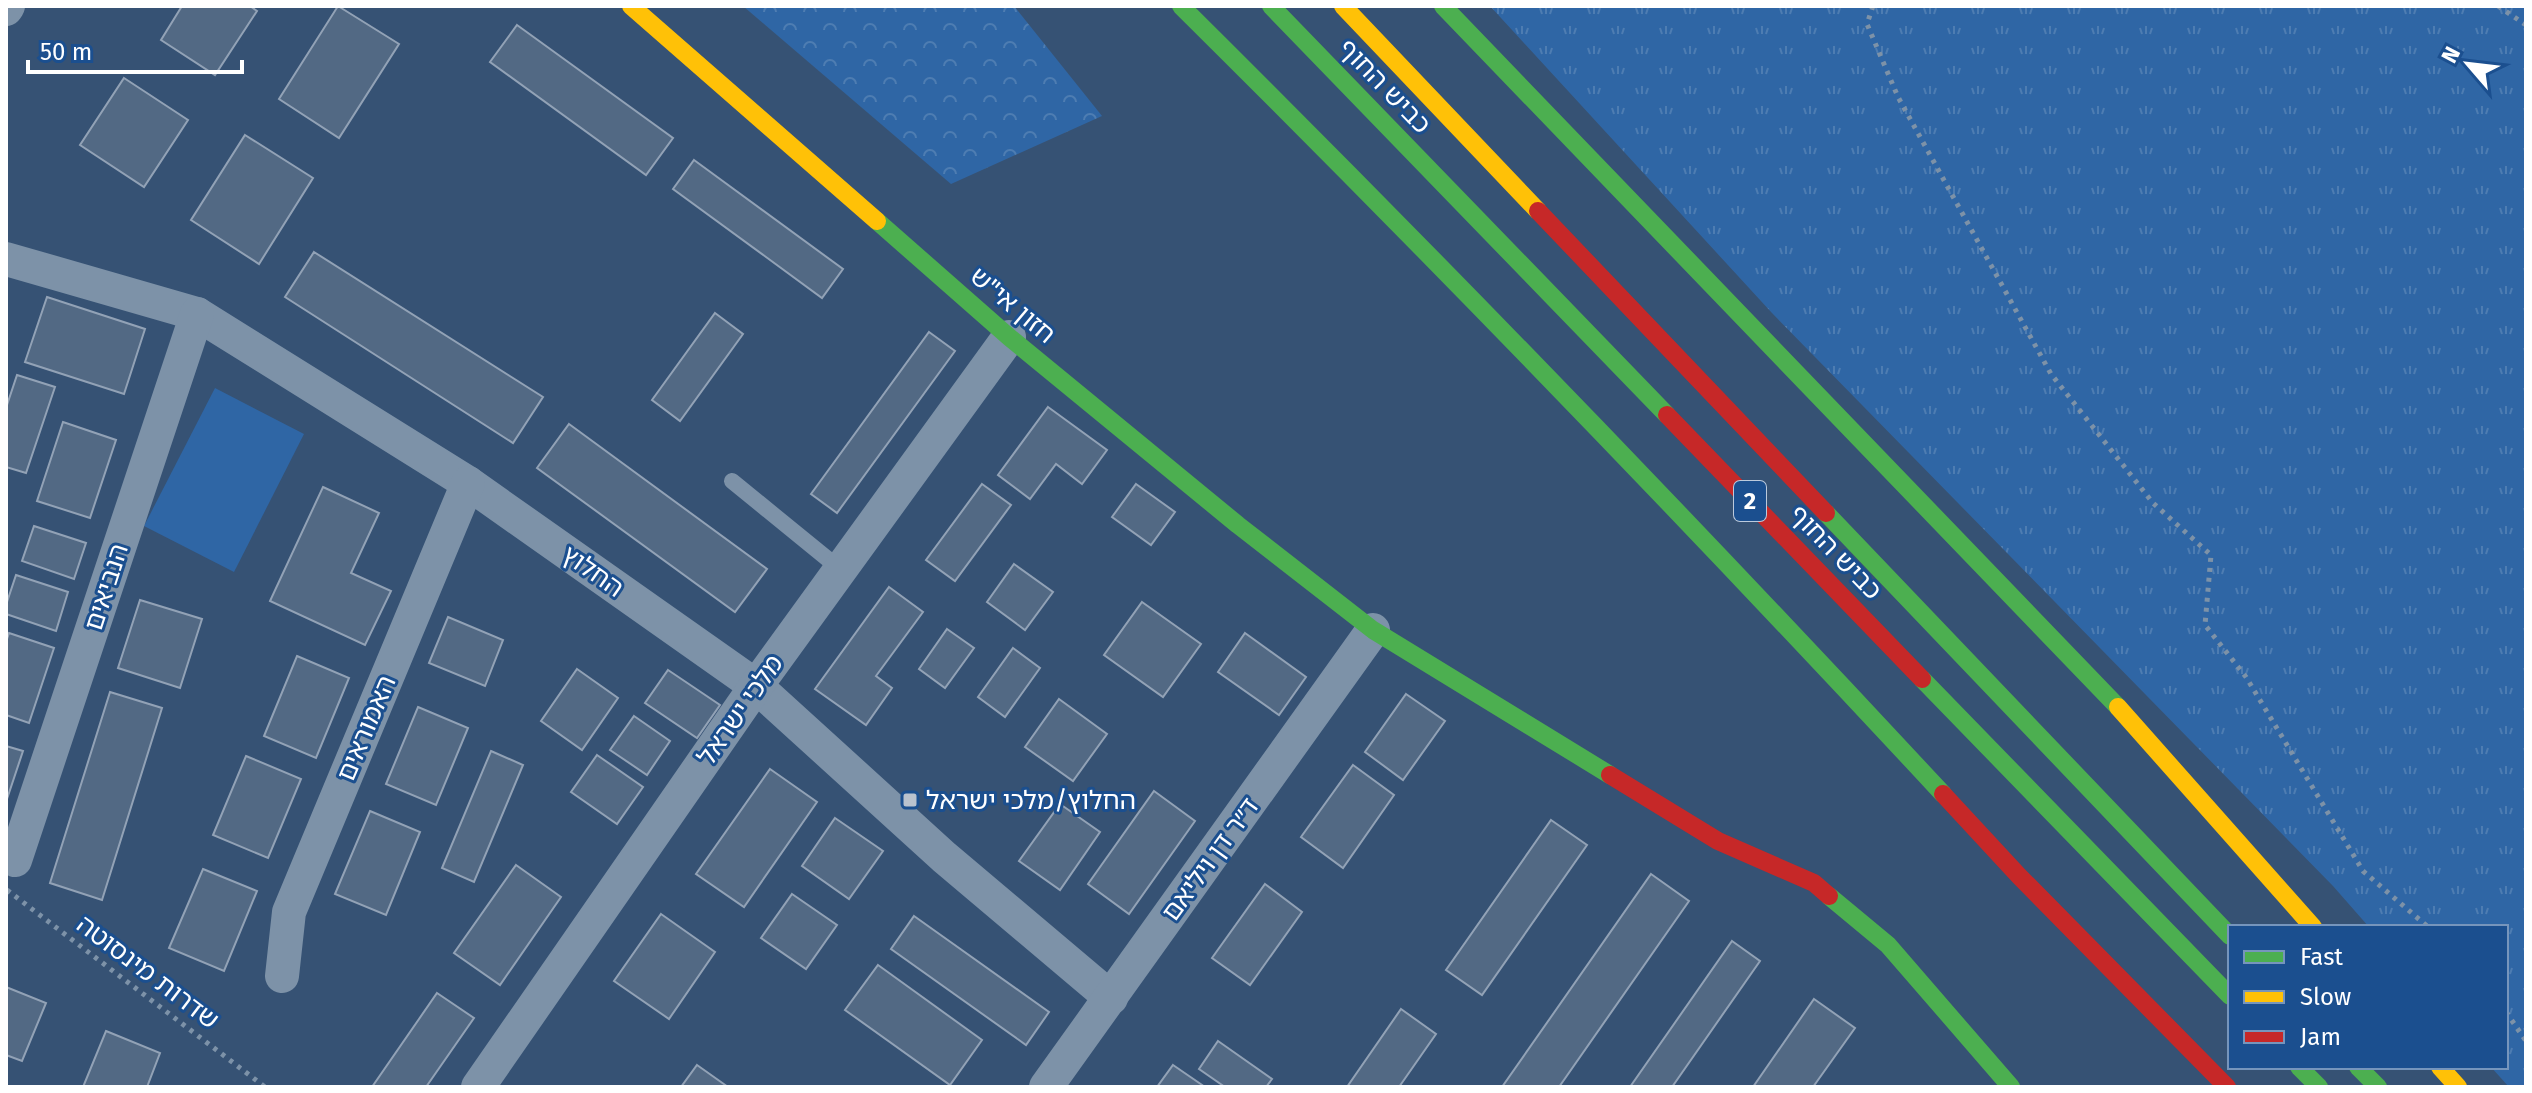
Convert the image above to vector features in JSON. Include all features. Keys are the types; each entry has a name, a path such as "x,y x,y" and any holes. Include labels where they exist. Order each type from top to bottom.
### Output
{"main road":[{"name":"חזון אי\"ש","path":"631,6 1009,337 1238,525 1373,630 1718,841 1814,883 1888,945 2011,1087"},
{"path":"1181,6 1333,157 1798,638 2019,876 2227,1087"},
{"name":"כביש החוף","path":"1271,6 2228,994"},
{"name":"כביש החוף","path":"1343,6 2228,934"},
{"path":"1443,6 2087,672 2311,925"},
{"path":"2301,1069 2319,1087"},
{"path":"2360,1069 2378,1087"},
{"path":"2442,1069 2458,1087"}],"street":[{"name":"החלוץ","path":"6,259 197,314 468,483 756,686 944,857 1111,998"},
{"name":"הנביאים","path":"11,875 197,314"},
{"name":"מלכי ישראל","path":"478,1087 756,686 1009,337"},
{"name":"האמוראים","path":"282,976 289,912 468,483"},
{"name":"ד״ר דן ויליאם","path":"1046,1087 1373,630"}],"lane":[{"path":"1194,6 1333,157"},
{"path":"732,481 840,569"}],"path":[{"path":"1873,6 1867,24 1898,97 2051,374 2153,503 2211,555 2205,625 2246,677 2363,871 2426,925"},
{"path":"2498,6 2526,25"},
{"name":"שדרות מינסוטה","path":"11,875 265,1087"},
{"path":"2508,1015 2526,1041"}],"green space":[{"path":"743,6 1014,6 1102,116 951,184"},
{"path":"1490,6 2526,6 2526,1087 2509,1087 2493,1069 2508,1069 2508,925 2367,925 2333,886 1772,313"},
{"path":"215,388 304,434 234,572 144,526"}],"building":[{"path":"182,6 250,6 257,11 215,75 161,40"},
{"path":"338,6 399,44 339,138 279,99"},
{"path":"517,25 673,138 646,175 490,62"},
{"path":"124,78 188,120 144,187 80,145"},
{"path":"245,135 313,178 259,264 191,220"},
{"path":"694,160 843,269 822,298 673,189"},
{"path":"314,252 543,397 513,443 285,297"},
{"path":"47,297 145,329 124,394 25,362"},
{"path":"715,313 743,334 680,421 652,400"},
{"path":"929,332 955,351 837,513 811,494"},
{"path":"17,375 55,387 26,473 6,467 6,408"},
{"path":"1048,407 1107,450 1082,484 1056,464 1030,499 998,475"},
{"path":"63,422 116,440 90,518 37,501"},
{"path":"569,424 767,569 735,612 537,468"},
{"path":"982,484 1011,505 955,581 926,560"},
{"path":"1136,484 1175,512 1151,545 1112,517"},
{"path":"323,487 379,513 351,573 391,591 365,645 270,601"},
{"path":"34,526 86,543 74,579 22,561"},
{"path":"1014,564 1053,592 1025,630 987,602"},
{"path":"16,575 68,592 56,631 6,614"},
{"path":"889,587 923,612 876,676 892,688 866,725 815,689"},
{"path":"140,600 202,619 180,688 118,668"},
{"path":"1142,602 1201,644 1163,697 1104,655"},
{"path":"448,617 503,640 485,686 429,663"},
{"path":"947,629 974,648 945,688 919,669"},
{"path":"9,633 54,648 29,723 6,715 6,642"},
{"path":"1245,633 1306,677 1279,715 1218,672"},
{"path":"1013,648 1040,668 1005,717 978,697"},
{"path":"297,656 349,678 316,758 264,736"},
{"path":"577,669 618,698 582,750 541,721"},
{"path":"668,670 720,705 697,738 645,703"},
{"path":"110,692 162,708 102,900 50,883"},
{"path":"1406,694 1445,721 1403,780 1365,752"},
{"path":"1059,699 1107,734 1073,781 1025,747"},
{"path":"418,707 468,728 436,805 386,784"},
{"path":"634,716 670,741 647,775 610,750"},
{"path":"6,746 23,751 6,802"},
{"path":"491,751 523,765 474,882 442,868"},
{"path":"597,755 643,787 617,824 571,792"},
{"path":"246,756 301,779 268,858 213,835"},
{"path":"1353,765 1394,795 1343,868 1301,837"},
{"path":"770,769 817,802 744,907 696,874"},
{"path":"1154,791 1195,821 1129,914 1088,884"},
{"path":"1060,804 1100,832 1060,890 1019,861"},
{"path":"370,811 420,832 386,915 335,894"},
{"path":"835,818 883,851 849,899 802,866"},
{"path":"1551,820 1587,845 1482,995 1446,970"},
{"path":"516,865 561,897 500,985 454,953"},
{"path":"203,869 257,891 224,971 169,948"},
{"path":"1651,874 1689,901 1559,1087 1502,1087"},
{"path":"1265,884 1302,912 1250,985 1212,958"},
{"path":"792,894 837,925 806,969 761,938"},
{"path":"661,914 715,952 669,1019 614,981"},
{"path":"914,916 1049,1012 1026,1045 891,949"},
{"path":"1732,941 1760,961 1672,1087 1630,1087"},
{"path":"878,965 982,1040 950,1085 845,1010"},
{"path":"6,987 46,1003 22,1061 6,1055"},
{"path":"437,993 474,1018 426,1087 372,1087"},
{"path":"1814,999 1855,1028 1813,1087 1753,1087"},
{"path":"1401,1009 1436,1034 1399,1087 1347,1087"},
{"path":"106,1031 160,1053 147,1087 83,1087"},
{"path":"1218,1041 1272,1079 1266,1087 1225,1087 1199,1069"},
{"path":"697,1065 728,1087 681,1087"},
{"path":"1173,1065 1205,1087 1157,1087"}],"traffic: fast":[{"path":"1181,6 1566,396 1943,794"},
{"path":"1271,6 1667,415"},
{"path":"1443,6 2118,707"},
{"path":"877,221 1009,337 1238,525 1373,630 1610,775"},
{"path":"1826,513 2228,934"},
{"path":"1922,679 2228,994"},
{"path":"1829,896 1888,945 2011,1087"},
{"path":"2301,1069 2319,1087"},
{"path":"2360,1069 2378,1087"}],"traffic: slow":[{"path":"631,6 877,221"},
{"path":"1343,6 1538,211"},
{"path":"2118,707 2311,925"},
{"path":"2442,1069 2458,1087"}],"traffic: jam":[{"path":"1538,211 1826,513"},
{"path":"1667,415 1922,679"},
{"path":"1610,775 1718,841 1814,883 1829,896"},
{"path":"1943,794 2019,876 2227,1087"}],"place":[{"name":"החלוץ/מלכי ישראל","path":"910,800"}]}
